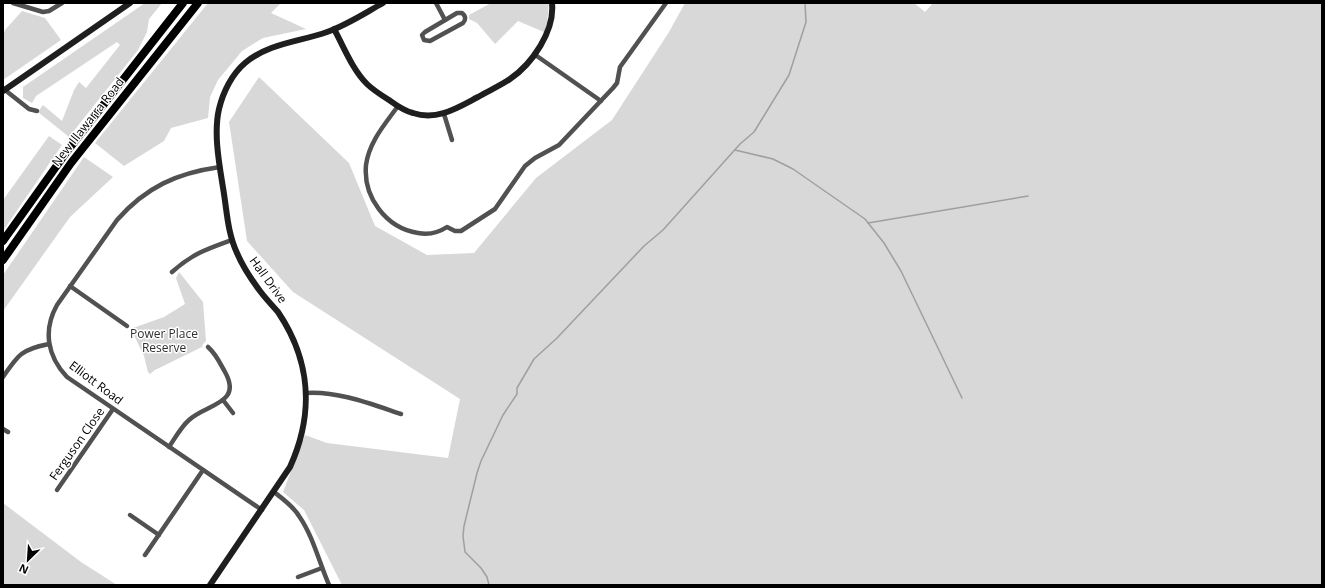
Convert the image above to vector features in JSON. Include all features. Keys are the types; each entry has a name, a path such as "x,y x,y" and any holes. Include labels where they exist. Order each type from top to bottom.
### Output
{"highway":[{"name":"New Illawarra Road","path":"3,241 68,150 183,3"},
{"name":"New Illawarra Road","path":"3,260 71,163 198,3"}],"street":[{"path":"13,3 43,12 49,11 62,3"},
{"path":"37,111 29,109 4,90 130,3"},
{"name":"Hall Drive","path":"210,585 290,467 301,440 306,411 304,374 300,356 293,337 276,310 251,279 242,265 232,240 220,167 216,128 219,109 225,90 234,74 258,53 273,47 334,30 383,3"},
{"path":"436,3 445,20"},
{"path":"334,30 356,69 368,86 405,111 420,115 444,114 510,79 522,68 543,42 549,29 552,14 552,3"},
{"path":"398,106 376,139 369,153 366,171 370,195 376,206 386,218 405,230 428,234 441,231 447,227 455,231 461,231 495,209 525,166 535,158 559,145 601,101 615,85 620,67 666,3"},
{"path":"459,13 463,14 465,18 462,24 431,41 427,42 424,40 422,35 425,32 445,20 459,13"},
{"path":"534,54 601,101"},
{"path":"444,114 452,140"},
{"name":"Elliott Road","path":"220,167 199,170 169,180 137,200 117,220 57,305 51,319 48,334 49,344 56,364 67,377 262,510"},
{"path":"172,272 192,256 207,248 232,240"},
{"path":"70,286 127,326"},
{"path":"3,377 13,363 22,354 32,348 49,344"},
{"path":"169,447 189,420 195,415 223,400 229,393 230,381 214,353 208,347"},
{"path":"306,393 317,393 354,399 401,414"},
{"path":"223,400 233,413"},
{"name":"Ferguson Close","path":"58,490 114,409"},
{"path":"3,428 8,432"},
{"path":"145,555 203,470"},
{"path":"274,492 288,503 298,514 306,527 330,585"},
{"path":"130,515 159,535"},
{"path":"298,578 322,568"}],"green space":[{"path":"145,3 162,3 149,19 147,32 138,50 69,137 38,112 43,105 62,121 74,90 79,82 86,88 120,45 117,42 36,96 32,103 23,98 23,87"},
{"path":"208,3 281,3 271,13 306,29 263,38 242,51 218,80 210,97 208,118 171,128 164,141 124,166 95,143"},
{"path":"491,3 549,3 547,23 544,32 518,21 495,44 477,23 469,19 469,15"},
{"path":"685,3 914,3 925,12 933,3 1322,3 1322,585 342,585 304,510 283,492 305,435 327,443 448,458 460,399 293,292 247,241 229,122 259,77 349,163 375,226 427,255 474,253 536,178 612,120 669,32"},
{"path":"22,11 45,18 61,40 3,80 3,37 5,30"},
{"path":"49,136 62,145 3,231 3,200"},
{"path":"84,157 113,177 70,217 3,311 3,275"},
{"name":"Power Place Reserve","path":"179,272 203,302 206,341 202,347 155,370 150,374 148,372 144,356 132,331 133,328 164,317 185,304 176,278"},
{"path":"3,503 81,562 117,585 3,585"}],"waterway":[{"path":"489,585 487,577 481,568 465,552 463,536 464,526 481,461 503,415 517,394 517,388 534,359 557,338 644,246 663,230 740,144 754,132 789,75 806,22 805,3"},
{"path":"735,150 773,159 793,169 865,219 884,243 901,271 962,398"},
{"path":"868,223 1028,196"}]}
